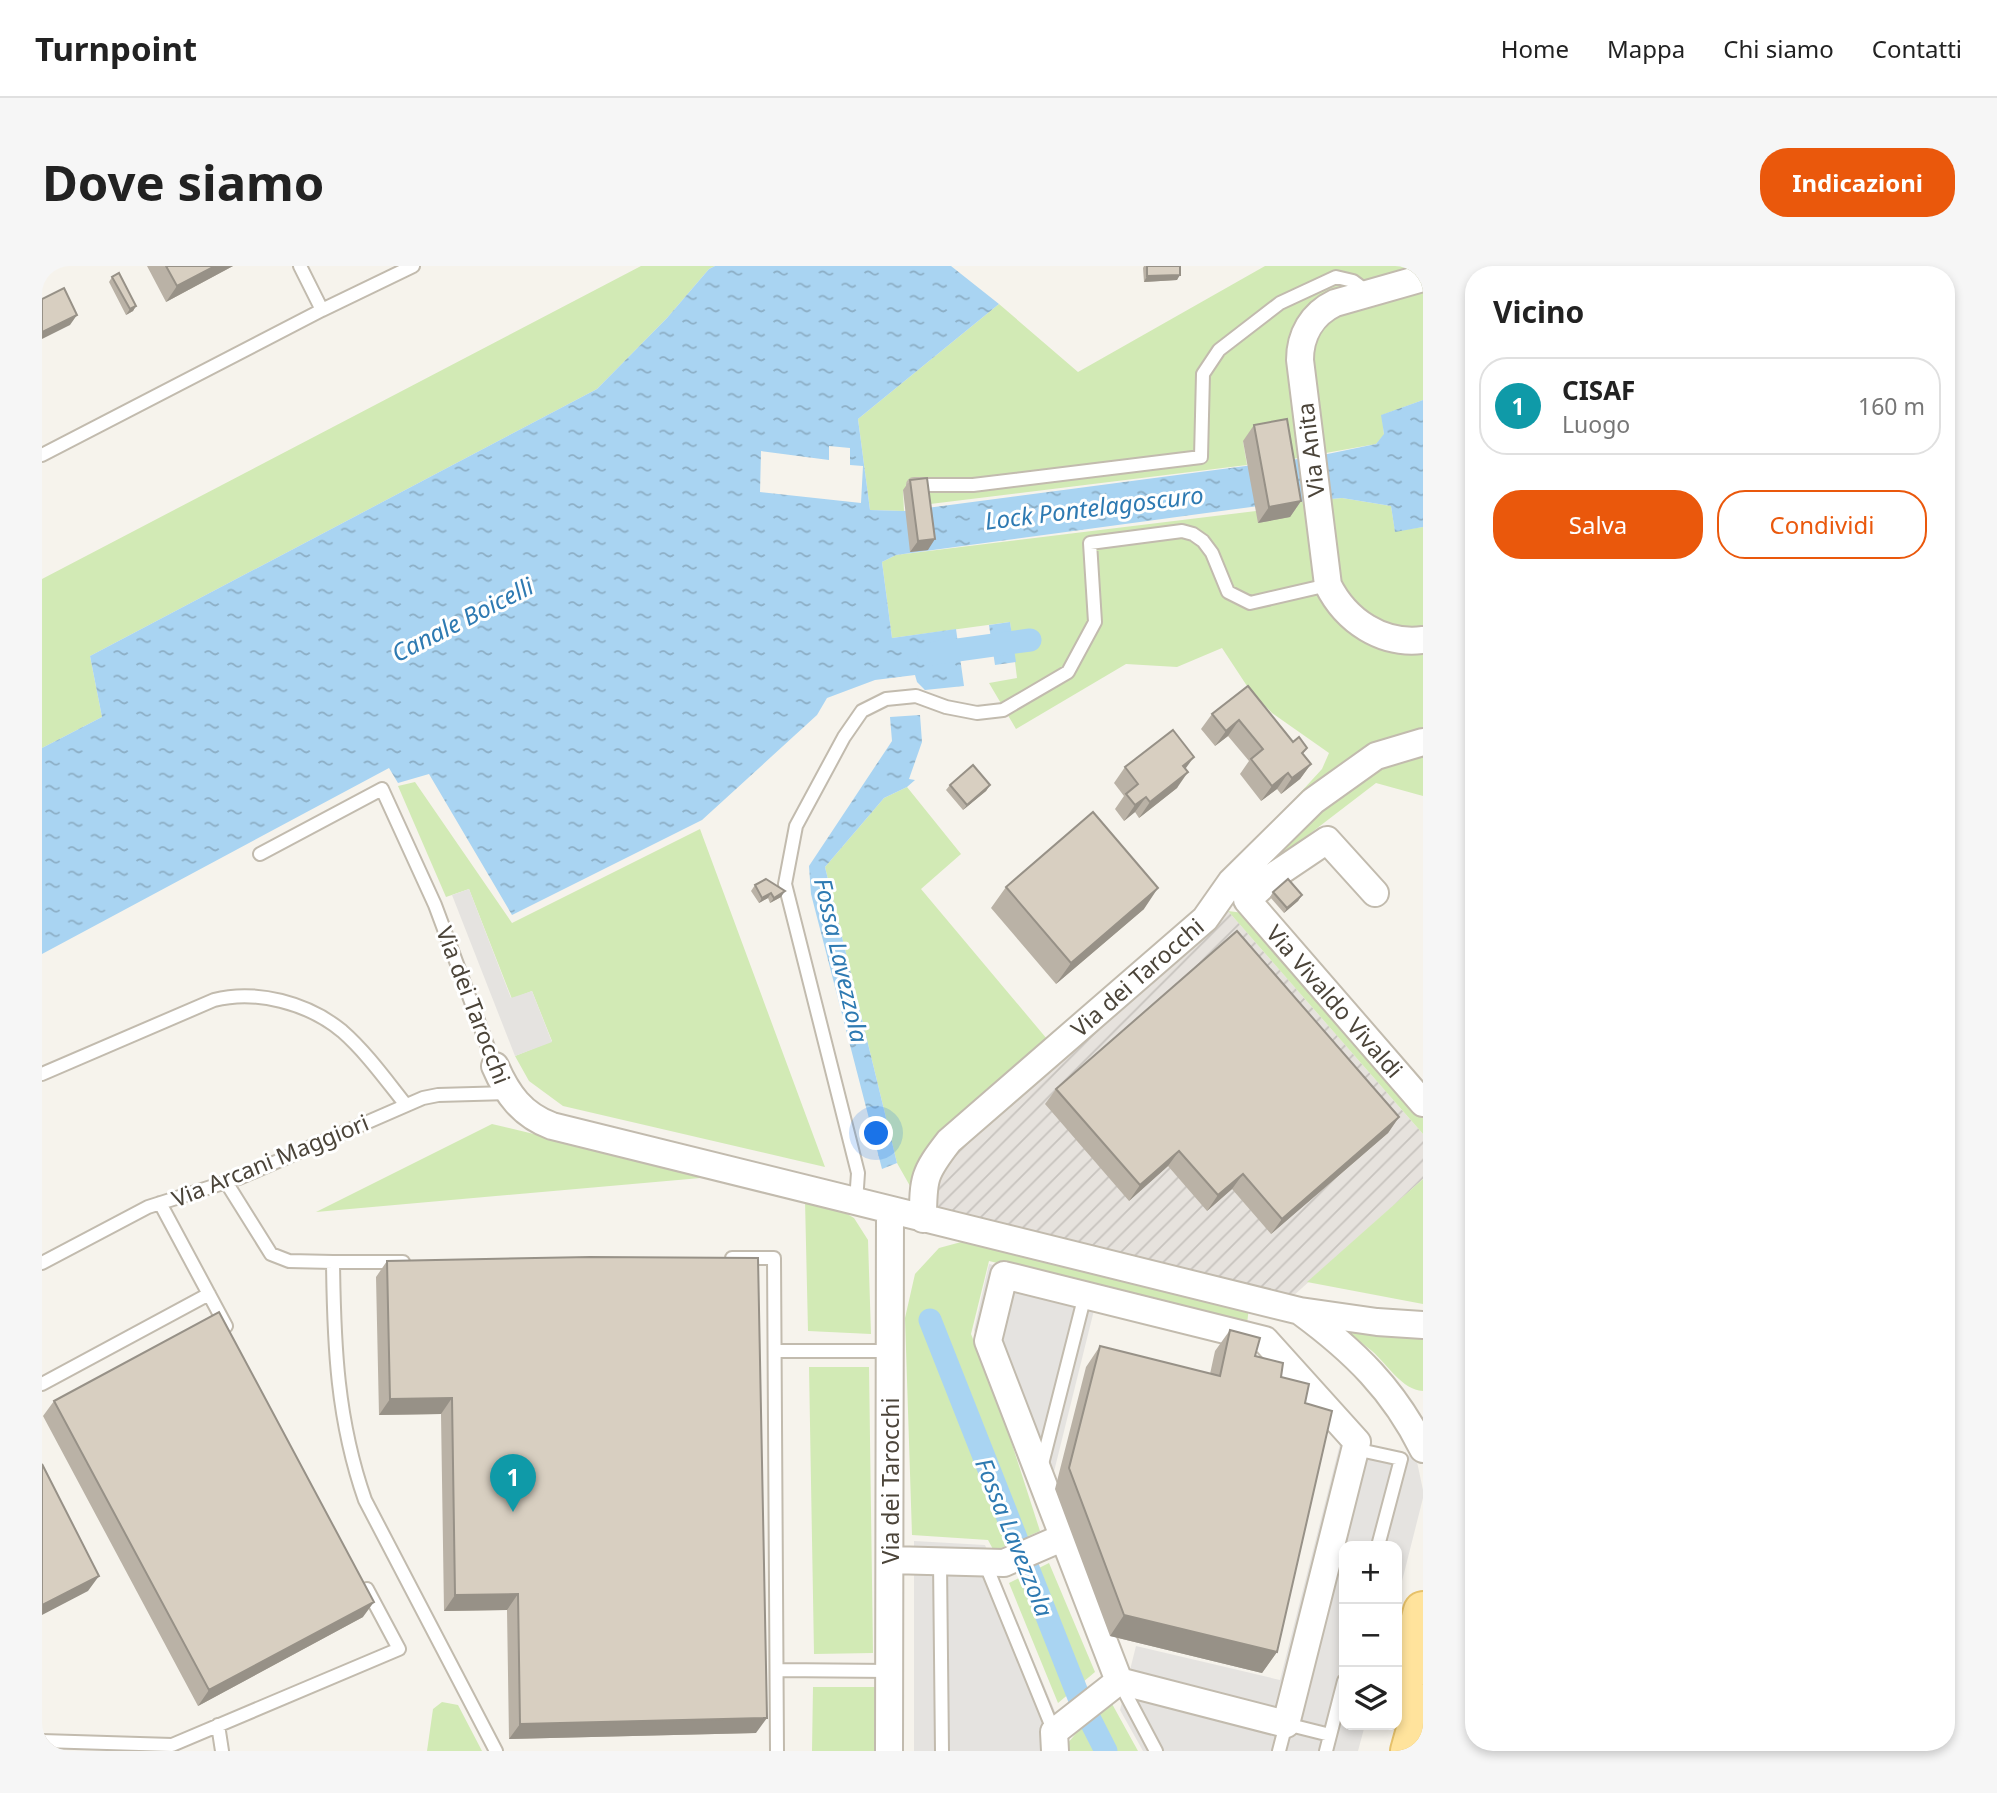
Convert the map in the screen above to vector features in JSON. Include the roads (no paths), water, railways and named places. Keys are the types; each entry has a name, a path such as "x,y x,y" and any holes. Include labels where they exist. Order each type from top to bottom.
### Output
{"main road":[{"path":"1402,1689 1423,1611"},
{"path":"1410,1751 1423,1704"},
{"path":"1385,1751 1391,1730"}],"street":[{"name":"Via Anita","path":"1423,278 1321,309 1311,321 1303,338 1300,360 1328,585 1343,609 1370,629 1389,638 1410,642 1423,640"},
{"name":"Via dei Tarocchi","path":"923,1219 923,1182 933,1161 949,1141 1239,891 1313,800 1376,756 1423,742"},
{"path":"1239,891 1276,875 1327,839 1375,893"},
{"name":"Via Vivaldo Vivaldi","path":"1239,891 1423,1103"},
{"name":"Via dei Tarocchi","path":"495,1066 509,1093 526,1113 552,1126 1300,1311 1377,1322 1423,1325"},
{"name":"Via dei Tarocchi","path":"890,1210 890,1751"},
{"path":"1004,1275 1265,1340 1357,1442 1286,1724 1109,1688 1064,1537 988,1341 1004,1275"},
{"path":"1265,1340 1273,1304"},
{"name":"Via dei Tarocchi","path":"1300,1311 1359,1359 1394,1398 1410,1422 1423,1450"},
{"path":"1394,1398 1423,1404"},
{"path":"890,1560 995,1563 1064,1537"},
{"path":"1061,1733 1109,1688"}],"lane":[{"path":"300,266 322,310"},
{"path":"42,455 322,310 413,266"},
{"path":"908,485 973,485 1201,457 1203,374 1219,350 1280,303 1336,277 1353,281 1370,293"},
{"path":"856,1202 858,1172 785,884 796,826 844,737 862,711 886,699 916,696 946,707 977,713 1003,710 1068,672 1095,622 1090,543 1182,531 1192,534 1203,541 1212,553 1228,592 1250,603 1328,585"},
{"name":"Via dei Tarocchi","path":"260,854 382,789 435,905 495,1066"},
{"path":"42,1073 214,1000 231,996 254,996 283,1002 326,1020 358,1047 406,1105"},
{"name":"Via Arcani Maggiori","path":"42,1263 126,1217 226,1182 406,1105 438,1095 509,1093"},
{"path":"226,1182 271,1254 289,1261 416,1261"},
{"path":"160,1203 235,1343"},
{"path":"719,1258 774,1258 777,1751"},
{"path":"333,1262 338,1389 354,1468 365,1500 496,1751"},
{"path":"42,1384 209,1294"},
{"path":"1040,1475 1085,1295"},
{"path":"775,1351 890,1351"},
{"path":"1355,1449 1401,1459 1379,1541"},
{"path":"940,1561 942,1751"},
{"path":"995,1563 1061,1733"},
{"path":"42,1741 172,1745 398,1649 359,1576"},
{"path":"777,1670 890,1671"},
{"path":"1109,1688 1157,1751"},
{"path":"1326,1751 1339,1700"},
{"path":"1279,1751 1286,1724 1330,1735"},
{"path":"218,1725 222,1751"}],"water":[{"path":"715,266 951,266 999,304 858,419 870,510 904,511 1313,457 1376,444 1384,434 1381,415 1423,400 1423,527 1395,532 1391,506 1342,498 1273,504 896,555 882,562 892,638 956,629 964,686 925,690 917,682 915,675 875,680 827,698 817,715 702,820 512,915 429,774 398,783 389,768 42,954 42,748 102,717 90,656 597,389 667,318 709,269"},
{"path":"1010,622 1016,662 995,665 989,625"},
{"path":"920,715 922,742 909,779 915,780 884,798 825,867 897,1163 882,1169 811,894 809,866 892,741 890,717"}],"waterway":[{"path":"929,654 1030,640"},
{"name":"Fossa Lavezzola","path":"930,1320 1080,1700 1106,1751"}],"place":[{"name":"CISAF","path":"513,1512"}],"water label":[{"name":"Lock Pontelagoscuro","path":"1094,507"},
{"name":"Canale Boicelli","path":"462,619"}]}
